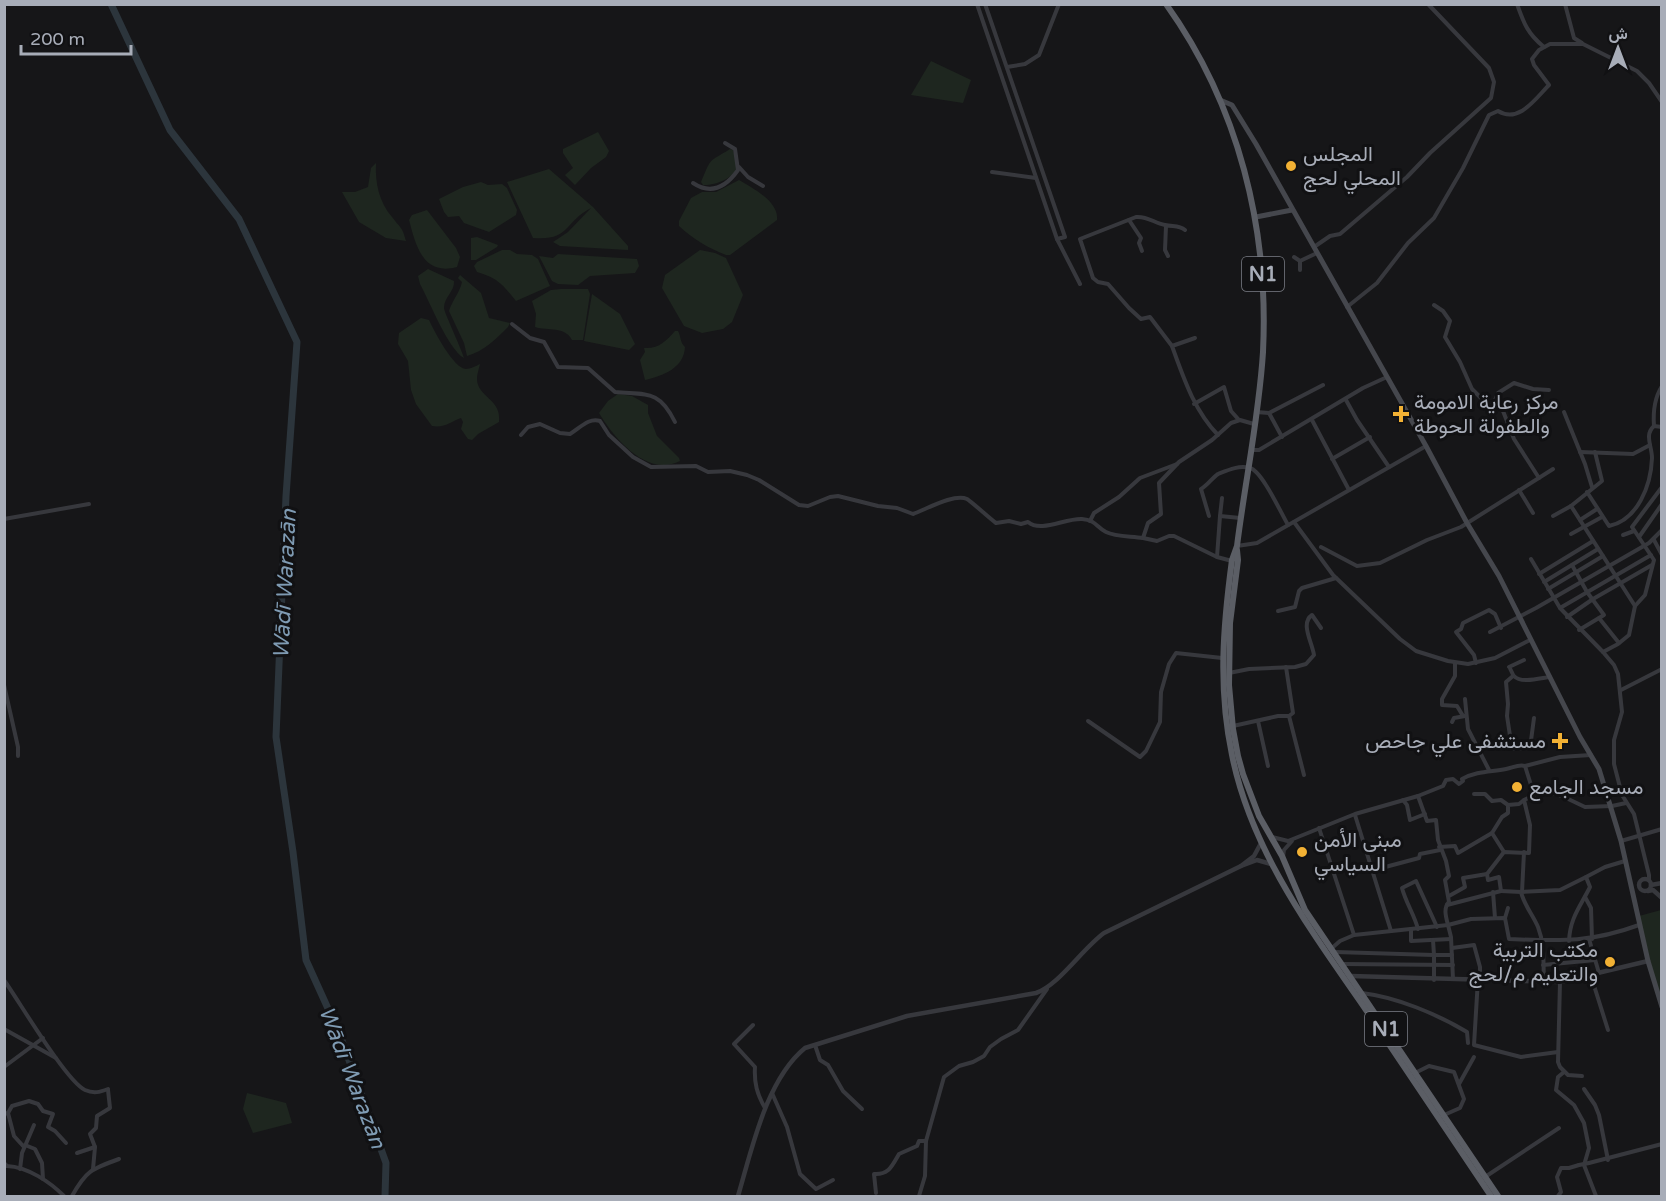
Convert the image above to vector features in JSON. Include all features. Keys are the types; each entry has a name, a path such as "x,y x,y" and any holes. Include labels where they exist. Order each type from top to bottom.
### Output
{"highway":[{"name":"N1","path":"1168,4 1220,100 1244,165 1256,217 1263,284 1263,353 1237,546 1232,561 1222,658 1225,712 1232,757 1242,794 1271,864 1326,951 1491,1197"},
{"name":"N1","path":"1237,546 1238,561 1230,623 1228,673 1233,726 1243,774 1258,816 1283,858 1305,910 1498,1197"},
{"path":"1261,843 1261,837 1264,834 1272,837"},
{"path":"1271,864 1278,866 1282,863 1283,858"}],"main road":[{"path":"1220,100 1232,105 1387,377 1467,523 1499,576 1600,772 1612,806 1639,925 1662,1007"},
{"path":"1256,217 1292,210"}],"street":[{"path":"977,4 1057,239 1080,284"},
{"path":"985,4 1065,237 1057,239"},
{"path":"1006,67 1025,64 1039,55 1059,4"},
{"path":"1300,261 1315,251 1330,236 1340,234 1407,177 1491,98 1494,82 1489,68 1428,4"},
{"path":"1517,4 1533,38 1544,47"},
{"path":"1565,4 1574,38 1637,71 1649,83 1662,102"},
{"path":"1347,307 1377,284 1408,243 1434,218 1463,168 1489,115 1498,111 1511,115 1519,113 1527,108 1549,85 1532,60 1539,50 1550,44 1582,44"},
{"path":"693,183 701,189 709,190 718,187 735,175 738,167 735,149 725,143"},
{"path":"738,167 748,177 763,186"},
{"path":"992,172 1036,178"},
{"path":"1185,230 1181,226 1156,223 1144,216 1080,239 1093,278 1098,282 1108,284 1141,319 1150,317 1172,346 1194,404 1204,420 1218,435"},
{"path":"1129,220 1142,238 1139,243 1142,251"},
{"path":"1166,226 1165,250 1168,256"},
{"path":"1294,257 1300,261"},
{"path":"1300,261 1300,270"},
{"path":"1434,305 1443,311 1450,321 1445,337 1472,389 1481,398 1503,411 1514,438 1539,478"},
{"path":"512,324 530,338 544,342 558,367 588,368 615,392 640,393 657,397 670,411 675,422"},
{"path":"1172,346 1195,338"},
{"path":"1250,450 1259,450 1363,388 1387,377"},
{"path":"1493,405 1498,393 1514,383 1533,389 1549,390"},
{"path":"1256,412 1269,413 1323,385"},
{"path":"1587,492 1609,526 1634,512 1644,495 1652,457 1648,437 1654,426 1653,416 1658,391 1662,386"},
{"path":"1194,404 1224,387 1231,411 1240,420 1254,424"},
{"path":"1346,400 1389,466"},
{"path":"1564,412 1592,487"},
{"path":"1269,413 1282,437"},
{"path":"521,435 528,427 540,424 560,433 570,434 590,420 596,419 600,421 609,435 633,457 651,466 700,466 708,472 730,471 747,475 759,480 799,506 808,506 838,496 878,506 897,508 913,514 957,498 966,498 996,523 1028,522 1033,526 1040,526 1082,519 1095,522 1106,532 1157,541 1174,536 1217,557 1232,561"},
{"path":"1143,538 1148,523 1161,514 1159,483 1178,464 1231,423 1240,420"},
{"path":"1312,420 1348,490"},
{"path":"1654,426 1662,427"},
{"path":"1332,459 1370,437"},
{"path":"1580,452 1633,454 1650,445"},
{"path":"1237,546 1257,543 1426,446"},
{"path":"1553,516 1571,506 1602,481 1595,452"},
{"path":"1090,521 1094,513 1119,497 1140,478 1178,464"},
{"path":"1209,516 1201,489 1207,486 1215,476 1236,467 1248,467 1258,474 1288,525"},
{"path":"1320,547 1357,566 1380,563 1467,523 1553,469"},
{"path":"1623,535 1633,529 1662,487"},
{"path":"1519,490 1533,513"},
{"path":"1217,557 1222,498"},
{"path":"1639,537 1661,505 1653,500"},
{"path":"4,519 89,504"},
{"path":"1571,506 1635,606"},
{"path":"1580,519 1597,509"},
{"path":"1220,516 1241,518"},
{"path":"1571,534 1602,517"},
{"path":"1603,652 1629,635 1635,606 1645,595 1654,560 1626,518"},
{"path":"1294,522 1336,578 1400,639 1416,651 1455,663 1476,663 1495,658 1530,640"},
{"path":"1490,632 1519,618 1646,545 1654,540 1662,530"},
{"path":"1654,540 1662,555"},
{"path":"1539,574 1593,541"},
{"path":"1544,582 1598,549"},
{"path":"1560,608 1651,555"},
{"path":"1548,589 1603,556"},
{"path":"1531,559 1560,608 1603,652 1618,674 1622,712 1616,729 1613,758 1618,785 1634,814 1649,875 1650,883 1646,892"},
{"path":"1567,616 1653,564"},
{"path":"1572,566 1604,615 1579,630"},
{"path":"1278,611 1295,607 1298,592 1302,588 1326,583 1336,578"},
{"path":"1476,663 1474,655 1456,632 1464,623 1489,610 1495,614 1501,627"},
{"path":"1228,673 1306,664 1314,655 1307,630 1308,617 1312,615 1321,628"},
{"path":"1599,618 1619,643"},
{"path":"1088,721 1140,757 1146,751 1160,722 1161,692 1169,664 1176,653 1222,658"},
{"path":"1524,660 1509,667 1513,676 1526,680 1551,677"},
{"path":"1455,663 1455,676 1442,699 1442,705 1457,706 1465,716"},
{"path":"1233,726 1278,716 1289,716 1293,713 1286,668"},
{"path":"1621,690 1662,669"},
{"path":"1513,676 1506,682 1507,716 1512,749 1530,748 1534,718"},
{"path":"4,685 18,756"},
{"path":"1465,699 1468,729 1489,770"},
{"path":"1289,716 1304,775"},
{"path":"1452,722 1454,718 1465,716"},
{"path":"1258,721 1268,766"},
{"path":"1272,837 1288,841 1355,814 1418,796 1443,786 1446,780 1453,779 1459,784 1463,781 1462,779 1472,774 1489,770 1525,766 1560,757 1591,755"},
{"path":"1525,766 1532,785 1540,793"},
{"path":"1474,794 1485,794 1492,801 1501,800 1508,805 1519,804 1540,793 1550,792 1585,807 1626,803"},
{"path":"1418,796 1427,821 1436,820 1440,849 1448,867 1449,876 1445,880 1449,902 1446,905 1452,948 1453,980"},
{"path":"1403,800 1410,819 1425,814"},
{"path":"1504,852 1529,852 1530,837 1524,800"},
{"path":"1374,870 1412,861 1419,858 1420,854 1440,849 1455,846 1458,852 1492,833 1502,817 1508,813 1508,805"},
{"path":"1355,814 1391,931"},
{"path":"1319,828 1354,935"},
{"path":"1621,841 1662,829"},
{"path":"1492,833 1504,852"},
{"path":"1283,858 1286,847 1301,834"},
{"path":"1241,866 1254,856 1261,843"},
{"path":"1449,896 1465,887 1463,878 1487,874 1504,852"},
{"path":"1524,852 1522,892 1524,903 1537,925 1542,941 1544,981"},
{"path":"920,1197 925,1176 926,1141 944,1077 959,1066 984,1056 990,1047 1018,1030 1047,989 1088,946 1104,933 1241,866 1257,860 1271,864"},
{"path":"1446,905 1493,892 1560,890 1605,867 1626,861"},
{"path":"1487,874 1488,880 1499,877 1502,891"},
{"path":"1569,941 1569,927 1574,914 1590,887 1586,877"},
{"path":"1642,880 1638,886 1646,892"},
{"path":"1631,883 1642,880 1662,883"},
{"path":"1418,929 1402,888 1416,881 1437,927"},
{"path":"1633,895 1653,890 1662,898"},
{"path":"1493,892 1495,918"},
{"path":"1585,897 1592,913 1591,939 1599,973"},
{"path":"1508,908 1505,918 1509,939 1569,941 1591,939 1615,934 1639,925"},
{"path":"1333,950 1340,941 1354,935 1437,927 1471,919 1505,918"},
{"path":"1411,929 1411,941 1451,939"},
{"path":"1433,940 1434,980"},
{"path":"1452,948 1474,945 1480,967 1474,1045 1521,1057 1558,1052"},
{"path":"1333,950 1452,954"},
{"path":"1544,965 1595,960"},
{"path":"1351,976 1560,982 1648,961"},
{"path":"1342,964 1453,965"},
{"path":"1591,976 1608,1030"},
{"path":"4,980 68,1074 84,1090 96,1093 108,1089 110,1108 97,1116 96,1128 90,1134 94,1147 93,1169"},
{"path":"1560,982 1558,1064 1569,1076 1581,1076"},
{"path":"738,1197 765,1108 785,1069 805,1048 907,1016 1036,993 1047,989"},
{"path":"1362,993 1387,998 1453,1024 1467,1032 1468,1043"},
{"path":"753,1026 734,1044 755,1067 754,1083 765,1108"},
{"path":"4,1029 57,1059"},
{"path":"4,1067 43,1038"},
{"path":"815,1045 820,1060 828,1065 843,1091 862,1109"},
{"path":"1458,1084 1473,1057"},
{"path":"1415,1073 1429,1066 1454,1072 1464,1100 1460,1108 1443,1116"},
{"path":"1564,1072 1558,1076 1556,1090 1574,1105 1584,1123 1589,1148 1584,1165 1596,1197"},
{"path":"1584,1089 1599,1115 1608,1160"},
{"path":"772,1093 787,1127 800,1174 816,1189 833,1180"},
{"path":"43,1179 42,1163 34,1149 25,1146 14,1136 6,1114 12,1106 29,1101 38,1104 43,1111 53,1114 48,1126 66,1143"},
{"path":"20,1169 22,1153 34,1125"},
{"path":"1485,1177 1559,1128"},
{"path":"876,1193 874,1174 886,1173 893,1167 899,1154 917,1146 919,1141 926,1141"},
{"path":"1558,1197 1561,1192 1557,1177 1561,1168 1608,1160 1662,1144"},
{"path":"77,1153 94,1147"},
{"path":"72,1197 79,1183 93,1169 119,1159"},
{"path":"5,1166 20,1169 43,1179 64,1197"}],"shaded area":[{"path":"931,61 971,80 963,103 911,95"},
{"path":"598,132 609,151 606,157 591,168 575,185 565,175 573,168 563,153 563,149"},
{"path":"730,149 733,150 737,163 733,174 718,183 703,185 701,182 709,164"},
{"path":"376,163 376,178 381,199 402,230 406,241 386,238 359,222 342,192 355,192 368,187 371,168"},
{"path":"549,169 593,207 628,246 628,250 560,246 553,242 568,232 591,208 582,213 560,234 554,237 533,238 507,182"},
{"path":"739,180 769,201 774,207 777,220 730,255 726,255 690,235 679,226 679,221 691,198 702,192 716,192"},
{"path":"481,182 488,185 502,184 507,188 517,210 516,215 489,232 464,223 459,216 448,217 439,199 463,187"},
{"path":"427,210 456,248 460,257 457,267 445,269 436,267 423,257 418,249 409,220 412,215"},
{"path":"477,237 498,245 476,260 471,260 471,238"},
{"path":"502,250 532,255 538,259 550,286 516,301 500,283 477,272 474,266 477,262"},
{"path":"700,250 726,258 743,295 732,322 723,329 702,333 684,326 662,288 665,275"},
{"path":"558,254 637,259 639,266 635,273 590,276 578,285 558,284 552,281 539,256 553,258"},
{"path":"428,269 454,281 444,308 464,358 446,335 420,284 418,276"},
{"path":"460,275 481,293 489,318 510,323 489,344 467,356 464,343 449,311 461,286 462,282 458,278"},
{"path":"588,289 590,294 583,340 572,340 561,331 535,327 536,314 532,301 551,290"},
{"path":"592,294 620,314 635,344 629,350 584,341"},
{"path":"421,318 429,320 445,349 461,367 468,369 480,364 478,385 497,408 499,422 472,440 468,439 461,429 463,422 461,418 444,425 432,426 416,404 411,390 408,361 398,344 399,333"},
{"path":"678,331 685,347 681,360 671,370 645,380 640,360 645,352 644,348 658,346"},
{"path":"618,394 632,396 648,405 648,413 657,436 680,461 668,465 656,464 644,460 623,444 599,413 608,401"},
{"path":"1661,910 1661,1003 1639,916"},
{"path":"247,1093 286,1103 292,1123 253,1133 243,1109"}],"waterway":[{"name":"Wādī Warazān","path":"111,4 170,130 239,219 297,342 286,496 276,737 306,960 340,1035 386,1163 385,1196"}],"place":[{"name":"المجلس المحلي لحج","path":"1291,166"},
{"name":"مركز رعاية الامومة والطفولة الحوطة","path":"1401,414"},
{"name":"مستشفى علي جاحص","path":"1560,741"},
{"name":"مسجد الجامع","path":"1517,787"},
{"name":"مبنى الأمن السياسي","path":"1302,852"},
{"name":"مكتب التربية والتعليم م/لحج","path":"1610,962"}]}
